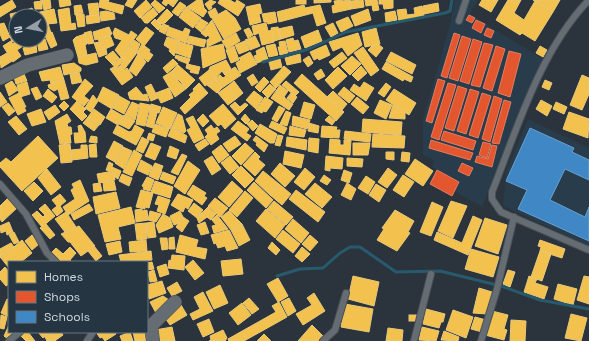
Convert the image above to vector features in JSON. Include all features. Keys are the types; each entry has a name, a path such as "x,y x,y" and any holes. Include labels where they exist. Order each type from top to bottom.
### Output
{"street":[{"path":"0,78 28,65 67,55"},
{"path":"153,341 151,326 175,302"}],"lane":[{"path":"459,21 466,0"},
{"path":"588,1 567,26 546,62 492,192 492,199 501,212 589,250"},
{"path":"0,184 26,214 47,253 55,261"},
{"path":"481,341 497,289 514,217"},
{"path":"414,341 431,274"},
{"path":"323,341 335,330 346,293"},
{"path":"9,341 19,333"}],"shaded area":[{"path":"455,0 478,0 470,14 543,59 482,207 454,191 459,182 432,167 434,160 423,155 423,119 447,36"},
{"path":"528,119 589,148 589,246 503,206 506,172"}],"building: Homes":[{"path":"12,0 16,7 8,8 8,12 0,17 0,7"},
{"path":"42,0 50,0 51,8 44,8"},
{"path":"59,0 70,0 71,5 60,7"},
{"path":"100,0 109,0 108,2 124,6 122,14 99,7"},
{"path":"128,0 137,0 132,8 125,5"},
{"path":"146,0 152,7 140,18 134,11"},
{"path":"155,0 165,8 159,13 151,4"},
{"path":"164,0 178,0 173,7 168,3 166,6 162,3"},
{"path":"197,0 202,0 204,8 207,11 203,17 187,7"},
{"path":"210,0 216,2 209,10 205,4"},
{"path":"220,0 230,0 235,3 237,0 245,5 238,16 218,3"},
{"path":"296,0 306,0 306,4 296,4"},
{"path":"314,0 331,0 331,2 314,3"},
{"path":"350,0 351,9 333,13 332,6 335,5 334,1"},
{"path":"363,0 364,7 351,9 350,1"},
{"path":"365,0 377,0 379,10 373,11 372,5 366,6"},
{"path":"379,0 393,0 393,8 384,9 383,4 379,4"},
{"path":"482,0 498,0 491,12 479,5"},
{"path":"508,0 521,0 514,13 524,20 535,1 553,12 535,41 522,33 520,35 496,20"},
{"path":"533,0 560,0 553,12"},
{"path":"42,1 42,8 35,8 34,2"},
{"path":"180,2 186,6 178,16 172,12"},
{"path":"98,3 99,15 90,16 88,4"},
{"path":"438,3 439,11 424,14 423,6"},
{"path":"260,4 262,13 259,14 261,22 250,25 246,7"},
{"path":"81,5 83,13 75,15 74,6"},
{"path":"304,5 305,8 320,5 326,23 317,26 313,13 279,22 277,12"},
{"path":"422,6 424,16 399,21 397,10 406,9 407,15 415,14 414,8"},
{"path":"186,7 201,18 193,28 179,17"},
{"path":"69,8 71,24 75,23 76,29 61,31 58,10"},
{"path":"153,8 158,14 148,23 145,23 141,18"},
{"path":"215,8 218,14 211,18 208,12"},
{"path":"54,9 57,23 48,24 48,10"},
{"path":"167,9 173,15 165,23 161,24 157,20"},
{"path":"368,9 371,20 355,26 351,16"},
{"path":"226,10 235,18 241,29 224,39 212,18"},
{"path":"106,11 114,13 115,19 101,21 100,12"},
{"path":"395,11 397,20 386,22 385,13"},
{"path":"275,12 277,22 268,24 267,22 264,22 262,14"},
{"path":"84,14 85,26 78,27 76,15"},
{"path":"99,15 100,22 87,24 86,16"},
{"path":"348,17 353,26 341,32 336,22"},
{"path":"155,19 162,26 158,30 151,23"},
{"path":"201,19 208,23 201,32 195,27"},
{"path":"212,20 222,40 207,47 207,40 210,38 208,35 206,37 201,33"},
{"path":"4,23 8,32 8,38 3,41 0,34 0,24"},
{"path":"266,23 268,31 272,30 274,42 262,45 259,33 254,35 252,26"},
{"path":"333,23 338,33 331,37 325,27"},
{"path":"48,24 51,33 48,34"},
{"path":"163,24 169,26 165,34 159,31"},
{"path":"292,26 294,35 281,39 278,29"},
{"path":"109,27 112,34 95,40 93,32"},
{"path":"146,27 154,33 144,46 136,39"},
{"path":"169,27 183,32 185,28 190,30 186,43 166,35"},
{"path":"278,27 281,39 274,41 271,28"},
{"path":"115,28 129,35 131,31 137,35 121,57 115,50 122,40 115,38 113,33"},
{"path":"249,28 253,35 248,38 244,30"},
{"path":"376,28 380,44 365,47 362,32"},
{"path":"318,30 322,41 305,48 301,37"},
{"path":"91,31 94,43 88,44 84,33"},
{"path":"52,32 57,45 51,48 48,42 48,34"},
{"path":"236,33 240,41 227,49 222,41"},
{"path":"358,33 362,45 348,56 342,47 333,51 329,42"},
{"path":"85,34 87,55 78,57 73,40 76,37"},
{"path":"110,35 114,45 103,50 98,39"},
{"path":"189,36 206,40 204,47 187,43"},
{"path":"255,36 260,46 250,50 245,40"},
{"path":"167,37 180,41 174,56 169,51 170,49 164,45"},
{"path":"293,38 294,41 298,40 301,49 289,52 286,40"},
{"path":"134,40 140,44 136,54 128,48"},
{"path":"245,41 249,50 239,54 235,45"},
{"path":"285,41 288,53 280,55 278,47 280,47 279,42"},
{"path":"99,42 103,50 106,49 107,54 99,57 94,43"},
{"path":"180,42 193,46 190,58 176,53"},
{"path":"8,43 8,48 20,48 17,50 21,56 13,62 3,46"},
{"path":"142,44 150,50 149,52 153,55 148,62 137,53"},
{"path":"223,44 226,58 203,68 201,49"},
{"path":"275,44 278,55 269,57 266,46"},
{"path":"378,44 383,48 376,57 368,50 372,46"},
{"path":"326,45 330,55 319,60 318,58 314,60 310,52"},
{"path":"234,46 239,60 231,63 226,50"},
{"path":"540,46 547,50 543,57 536,53"},
{"path":"264,47 268,59 257,63 254,56 257,55 256,51"},
{"path":"363,47 379,70 371,76 354,53"},
{"path":"23,48 36,48 37,52 25,55"},
{"path":"38,48 48,49 39,51"},
{"path":"128,48 136,54 123,71 120,66 124,59 121,57"},
{"path":"113,51 119,58 112,64 105,57"},
{"path":"250,52 257,64 240,73 236,63 241,60 239,58"},
{"path":"342,52 347,58 334,68 329,62"},
{"path":"391,52 416,65 412,74 386,61"},
{"path":"7,53 12,61 1,68 0,57"},
{"path":"96,53 98,62 86,65 79,63 78,57"},
{"path":"138,54 146,62 136,76 129,70"},
{"path":"300,54 301,62 287,65 285,58"},
{"path":"176,55 190,59 188,64 175,58"},
{"path":"309,56 313,63 308,67 303,60"},
{"path":"352,56 361,64 350,75 341,66"},
{"path":"122,57 124,59 116,69 112,64"},
{"path":"173,59 178,64 167,73 163,68"},
{"path":"280,59 282,67 271,70 269,62"},
{"path":"226,60 231,69 224,74 222,71 215,79 209,70 210,67"},
{"path":"386,62 413,77 411,82 404,79 403,81 382,69"},
{"path":"74,63 81,68 81,71 64,75 62,65"},
{"path":"187,64 200,67 198,74 190,72 191,70 186,68"},
{"path":"178,65 195,80 187,88 172,71"},
{"path":"120,66 123,71 127,68 133,77 122,85 110,69 114,67 116,69"},
{"path":"284,66 291,72 276,88 270,82"},
{"path":"361,66 367,73 358,81 352,75"},
{"path":"60,67 64,80 51,84 50,80 42,81 39,72"},
{"path":"235,67 241,75 222,88 215,79 220,75 223,78 226,76 224,74"},
{"path":"338,67 347,76 333,89 325,80"},
{"path":"321,69 325,76 318,80 314,74"},
{"path":"209,70 215,79 205,86 199,78"},
{"path":"172,71 179,82 187,88 175,97 163,77"},
{"path":"79,72 82,82 72,84 70,74"},
{"path":"24,74 27,81 16,84 14,77"},
{"path":"253,74 258,82 252,86 247,78"},
{"path":"302,74 344,112 336,121 294,83"},
{"path":"582,75 589,78 589,94 582,110 570,105"},
{"path":"264,77 269,82 260,92 255,87"},
{"path":"85,79 93,86 84,96 89,100 84,106 72,97"},
{"path":"215,79 222,88 217,93 207,85"},
{"path":"64,80 69,98 61,100 58,89 54,91 49,88 48,85"},
{"path":"545,80 552,83 549,90 542,87"},
{"path":"12,81 18,90 9,96 5,85"},
{"path":"234,81 243,93 236,99 228,86"},
{"path":"286,81 299,92 295,96 282,85"},
{"path":"27,82 30,94 20,97 17,85"},
{"path":"364,82 374,88 366,101 350,90 354,84 360,88"},
{"path":"199,83 208,93 185,114 180,108 191,97 189,95 194,91 193,89"},
{"path":"386,83 391,87 384,97 378,93"},
{"path":"151,84 158,98 151,101 145,87"},
{"path":"270,84 276,89 268,98 262,92"},
{"path":"280,85 288,91 284,97 276,91"},
{"path":"228,86 236,99 228,105 218,93"},
{"path":"37,87 42,97 36,100 31,89"},
{"path":"103,87 119,95 112,109 97,100"},
{"path":"136,87 143,95 147,94 149,101 130,99 128,93"},
{"path":"344,87 355,96 349,103 338,94"},
{"path":"169,88 173,98 161,103 156,93"},
{"path":"48,89 57,97 52,103 43,96"},
{"path":"394,89 416,103 409,115 386,100"},
{"path":"254,91 263,98 256,109 246,100"},
{"path":"276,91 293,104 289,110 271,98"},
{"path":"333,91 347,104 342,110 327,97"},
{"path":"0,92 7,102 0,107"},
{"path":"19,93 26,107 24,107 26,111 18,115 9,98"},
{"path":"291,93 297,97 293,103 287,98"},
{"path":"93,95 98,101 91,112 85,108"},
{"path":"119,96 130,102 124,114 113,108"},
{"path":"265,97 273,102 266,112 263,111 262,113 256,110"},
{"path":"357,97 369,107 363,114 351,104"},
{"path":"380,100 392,105 386,119 374,113"},
{"path":"541,100 552,106 547,116 536,109"},
{"path":"64,101 69,106 64,111 59,106"},
{"path":"77,101 86,109 83,112 87,116 82,121 70,109"},
{"path":"132,102 139,105 135,120 125,115"},
{"path":"235,102 240,107 245,103 248,105 238,115 230,106"},
{"path":"304,102 315,105 311,119 300,116"},
{"path":"556,102 567,107 564,114 553,109"},
{"path":"8,103 15,111 9,116 2,107"},
{"path":"140,103 150,105 145,126 136,124"},
{"path":"151,104 161,107 159,113 149,111"},
{"path":"223,104 236,119 225,129 221,124 218,126 209,116"},
{"path":"55,105 60,112 49,120 44,112"},
{"path":"393,105 405,112 405,119 389,118"},
{"path":"279,106 285,109 277,122 272,119"},
{"path":"163,107 177,113 170,129 156,123"},
{"path":"41,109 46,122 32,126 27,114"},
{"path":"94,109 105,117 100,125 88,117"},
{"path":"111,109 123,116 118,125 106,118"},
{"path":"150,111 157,113 153,128 146,126"},
{"path":"286,111 291,113 287,126 280,124"},
{"path":"569,112 589,119 588,138 563,129"},
{"path":"67,114 71,121 67,124 68,127 71,127 71,143 60,144 55,121"},
{"path":"178,114 182,116 186,131 184,133 172,127"},
{"path":"203,114 209,121 203,127 197,120"},
{"path":"245,114 250,120 246,124 241,119"},
{"path":"124,115 135,121 129,129 119,124"},
{"path":"16,116 27,129 19,135 8,122"},
{"path":"193,116 204,138 194,143 187,130 191,128 186,119"},
{"path":"293,116 310,120 307,129 292,125"},
{"path":"329,116 335,121 332,125 325,120"},
{"path":"88,117 99,125 94,131 83,123"},
{"path":"363,119 402,122 401,135 362,132"},
{"path":"252,120 258,126 253,131 247,124"},
{"path":"238,121 249,129 246,133 251,136 247,141 231,129"},
{"path":"272,121 287,128 284,134 269,127"},
{"path":"309,123 319,126 318,133 308,131"},
{"path":"155,124 169,129 166,137 152,132"},
{"path":"260,124 277,134 274,143 270,143 255,133"},
{"path":"81,125 85,132 86,142 75,143 74,133 79,133 78,126"},
{"path":"117,125 129,132 132,131 135,125 144,130 136,145 113,133"},
{"path":"211,125 214,129 217,127 220,131 216,134 219,139 211,145 205,137 208,134 205,130"},
{"path":"290,126 306,130 304,137 289,135"},
{"path":"322,126 337,127 336,130 340,130 339,138 321,137"},
{"path":"172,127 187,136 185,143 168,136"},
{"path":"345,131 371,134 370,142 344,139"},
{"path":"149,133 155,135 153,141 147,139"},
{"path":"373,134 405,136 404,148 372,147"},
{"path":"278,135 283,136 280,146 275,145"},
{"path":"38,136 58,158 22,191 0,167 0,163 6,158 11,162"},
{"path":"91,136 97,137 97,143 89,142"},
{"path":"235,136 241,144 229,152 223,144"},
{"path":"256,136 268,145 264,152 253,140"},
{"path":"142,137 149,141 143,153 136,150"},
{"path":"287,137 307,140 306,150 286,146"},
{"path":"309,138 319,139 318,153 308,151"},
{"path":"205,139 209,144 199,151 195,145"},
{"path":"330,139 340,140 340,145 344,145 344,140 351,140 350,155 329,153"},
{"path":"114,141 123,146 115,162 106,157"},
{"path":"151,143 161,147 155,160 145,156"},
{"path":"245,143 254,151 241,165 232,156"},
{"path":"353,143 370,143 368,155 353,155"},
{"path":"70,144 72,162 61,163 59,145"},
{"path":"96,144 97,157 90,157 89,145"},
{"path":"81,145 87,145 88,158 72,160 71,150 81,149"},
{"path":"221,145 229,155 219,163 212,152"},
{"path":"170,146 179,150 176,159 167,156"},
{"path":"123,147 132,151 124,169 115,163"},
{"path":"134,150 142,155 132,176 123,172"},
{"path":"285,151 304,155 301,168 283,164"},
{"path":"255,152 260,157 258,159 265,165 255,176 243,165"},
{"path":"386,152 394,152 394,160 386,159"},
{"path":"402,152 410,153 409,162 401,161"},
{"path":"182,154 187,156 178,175 171,172"},
{"path":"212,156 221,169 212,175 204,161"},
{"path":"230,156 239,167 230,174 221,163"},
{"path":"326,156 343,158 342,169 330,168 330,171 325,170"},
{"path":"347,158 363,159 362,167 347,166"},
{"path":"415,159 433,171 423,186 405,174"},
{"path":"141,160 152,166 148,175 137,170"},
{"path":"188,161 200,170 185,194 174,186"},
{"path":"109,162 113,164 112,167 121,171 118,179 114,174 106,170"},
{"path":"155,163 163,166 161,171 153,167"},
{"path":"280,163 295,176 285,187 271,174"},
{"path":"241,166 254,179 245,188 232,175"},
{"path":"152,167 162,171 158,180 149,176"},
{"path":"305,168 315,177 304,190 294,182"},
{"path":"388,168 397,175 387,188 378,182"},
{"path":"47,169 61,187 51,195 38,178"},
{"path":"344,170 352,173 349,183 341,180"},
{"path":"263,171 279,184 270,195 255,181"},
{"path":"108,172 114,174 115,180 99,183 97,174"},
{"path":"163,172 176,177 173,184 160,179"},
{"path":"122,174 132,178 129,186 119,181"},
{"path":"324,175 331,180 327,185 320,181"},
{"path":"403,175 414,182 404,197 393,190"},
{"path":"366,176 375,182 368,194 358,188"},
{"path":"147,177 154,180 150,191 143,189 144,187 142,186"},
{"path":"80,180 89,201 68,215 63,207 75,199 71,190 74,188 72,184"},
{"path":"114,181 116,190 104,191 103,182"},
{"path":"155,181 173,187 170,198 151,192"},
{"path":"232,181 243,191 229,207 218,197"},
{"path":"34,182 43,191 33,201 24,191"},
{"path":"254,182 273,200 266,208 247,190"},
{"path":"100,183 102,191 94,192 93,184"},
{"path":"315,183 332,197 322,208 305,194"},
{"path":"347,183 356,189 351,200 341,195"},
{"path":"279,184 291,194 282,205 270,195"},
{"path":"376,184 386,190 379,202 369,195"},
{"path":"193,185 206,193 204,196 207,198 202,205 187,194"},
{"path":"141,190 153,193 149,208 145,207 145,209 136,207"},
{"path":"296,190 325,212 318,222 289,199"},
{"path":"245,191 253,198 237,217 229,210"},
{"path":"116,192 120,208 96,214 93,197"},
{"path":"60,194 66,201 60,206 63,211 57,216 52,210 57,206 52,200"},
{"path":"178,194 193,200 188,209 185,207 183,212 171,205"},
{"path":"158,196 170,200 165,214 157,211 159,205 155,204"},
{"path":"8,198 18,207 2,222 0,219 0,206"},
{"path":"215,198 228,208 220,217 208,206"},
{"path":"274,201 293,217 286,225 267,209"},
{"path":"451,201 467,206 453,238 438,231"},
{"path":"432,202 443,207 431,236 420,232"},
{"path":"194,203 203,210 197,218 188,211"},
{"path":"45,204 55,216 42,227 32,215 37,211 43,217 45,215 39,209"},
{"path":"89,204 93,210 74,220 71,214"},
{"path":"131,207 135,223 118,227 121,239 105,242 98,215"},
{"path":"208,207 216,214 211,220 207,217 199,223 197,218"},
{"path":"142,209 142,211 147,210 148,220 136,222 135,210"},
{"path":"266,209 285,225 275,238 256,221"},
{"path":"395,210 414,221 408,232 410,233 397,251 377,240 384,229 382,228"},
{"path":"150,211 161,214 156,222 148,220"},
{"path":"180,211 183,217 179,223 174,225 170,216"},
{"path":"229,211 242,224 231,230 221,217"},
{"path":"66,212 76,227 65,232 55,219"},
{"path":"163,214 170,218 173,227 159,233 156,225"},
{"path":"217,215 228,229 214,233 212,226 216,225 212,220"},
{"path":"473,216 482,220 468,255 434,240 437,232 462,243"},
{"path":"183,217 189,221 182,232 176,227"},
{"path":"485,218 507,225 498,254 475,246"},
{"path":"293,219 309,233 301,243 285,229"},
{"path":"9,222 13,232 7,235 6,231 1,233 0,226"},
{"path":"154,222 156,237 148,238 146,223"},
{"path":"205,222 209,233 201,235 197,225"},
{"path":"146,223 147,239 137,240 135,224"},
{"path":"46,224 55,235 50,239 40,228"},
{"path":"242,224 250,240 239,246 231,230"},
{"path":"79,226 95,246 81,256 70,242 68,242 61,234"},
{"path":"229,230 238,248 227,251 225,246 218,248 216,243 214,244 211,235"},
{"path":"283,230 300,244 293,253 276,239"},
{"path":"14,232 19,242 14,244 9,235"},
{"path":"32,235 39,244 32,250 25,241"},
{"path":"180,235 198,240 196,247 207,249 205,259 176,252"},
{"path":"310,235 318,242 310,251 302,244"},
{"path":"174,237 175,249 169,249 169,238"},
{"path":"160,238 167,238 168,249 162,250"},
{"path":"22,240 32,253 22,261 8,261 8,267 1,258"},
{"path":"146,240 147,251 130,252 129,242"},
{"path":"540,240 565,249 562,258 540,251 541,247 538,246"},
{"path":"120,241 122,252 109,255 106,244"},
{"path":"272,242 280,250 276,255 268,248"},
{"path":"11,243 14,247 0,258 0,249"},
{"path":"94,246 102,256 96,261 88,251"},
{"path":"70,247 76,253 70,260 71,261 57,261 50,254 56,248 63,254"},
{"path":"302,247 310,254 302,262 295,256"},
{"path":"471,249 499,257 493,277 465,269"},
{"path":"151,251 152,260 121,261 119,255"},
{"path":"540,251 551,254 542,281 531,277"},
{"path":"172,255 185,256 184,270 168,268 169,260 171,261"},
{"path":"241,259 243,274 223,276 221,261"},
{"path":"193,260 204,273 195,280 185,267"},
{"path":"152,262 154,269 148,270 148,263"},
{"path":"166,264 169,274 160,277 157,267"},
{"path":"5,267 8,271 8,285 6,286 0,279 0,272"},
{"path":"154,270 157,281 150,282 148,272"},
{"path":"508,270 515,272 510,287 503,284"},
{"path":"353,276 379,282 374,306 348,299"},
{"path":"529,276 537,279 535,283 548,287 544,299 524,292"},
{"path":"584,276 589,277 589,304 577,300"},
{"path":"278,278 288,296 278,302 267,284"},
{"path":"162,281 166,293 149,299 148,285"},
{"path":"177,282 182,291 172,296 167,288"},
{"path":"558,284 577,289 573,305 554,299"},
{"path":"220,285 228,303 214,309 206,292"},
{"path":"479,288 492,292 487,314 473,313"},
{"path":"203,292 213,311 193,320 190,314 200,309 194,297"},
{"path":"314,293 325,311 303,325 296,314 312,305 307,298"},
{"path":"163,296 169,300 156,313 150,302"},
{"path":"249,298 259,309 252,314 243,303"},
{"path":"289,298 296,311 288,316 281,302"},
{"path":"7,299 8,316 1,313"},
{"path":"279,302 287,317 244,341 229,341 228,339 276,312 272,306"},
{"path":"242,303 251,315 238,325 229,313"},
{"path":"345,304 373,309 369,332 341,327"},
{"path":"181,305 187,315 170,325 165,318 168,312"},
{"path":"426,309 445,314 443,322 441,322 439,328 423,324"},
{"path":"453,310 473,317 466,338 446,330"},
{"path":"492,311 508,315 504,329 507,330 504,340 485,335"},
{"path":"571,314 587,318 581,341 565,338"},
{"path":"1,315 7,317 4,329 0,328"},
{"path":"409,315 417,315 417,321 409,321"},
{"path":"475,317 486,320 482,332 471,329"},
{"path":"209,319 214,332 203,337 197,324"},
{"path":"511,320 526,321 525,341 510,341"},
{"path":"312,325 324,337 320,341 298,341"},
{"path":"8,327 8,333 15,333 8,339 4,336"},
{"path":"172,327 175,341 157,341 155,330"},
{"path":"422,327 439,331 436,341 419,340"},
{"path":"388,328 403,330 402,341 386,341"},
{"path":"223,330 227,338 225,341 209,341 211,340 210,336"},
{"path":"444,331 459,337 458,341 441,340"},
{"path":"24,333 29,333 35,341 26,341 21,336"},
{"path":"39,333 50,333 43,338"},
{"path":"52,333 62,333 63,335 56,340"},
{"path":"52,333 56,340 47,341 45,337"},
{"path":"97,333 116,334 105,341 102,337 100,338"},
{"path":"130,333 133,341 122,341 120,336"},
{"path":"133,333 145,333 148,341 135,341"},
{"path":"264,334 271,341 257,341"}],"building: Shops":[{"path":"469,15 475,18 472,23 466,20"},
{"path":"476,20 485,24 481,33 472,28"},
{"path":"487,28 494,31 491,38 484,35"},
{"path":"454,33 460,35 447,78 441,76"},
{"path":"462,36 471,39 458,81 449,78"},
{"path":"473,39 482,42 469,84 460,81"},
{"path":"484,43 493,45 480,87 471,85"},
{"path":"496,46 505,49 492,91 483,88"},
{"path":"509,51 521,54 510,97 498,93"},
{"path":"438,79 445,81 432,123 426,121"},
{"path":"448,83 456,85 439,140 431,137"},
{"path":"458,86 467,89 454,131 445,128"},
{"path":"470,89 479,92 466,134 457,131"},
{"path":"482,93 491,96 478,138 469,135"},
{"path":"494,96 502,99 490,142 482,139"},
{"path":"504,100 511,102 499,144 492,143"},
{"path":"444,131 476,141 473,150 441,140"},
{"path":"431,140 473,153 470,160 429,148"},
{"path":"483,142 491,144 487,158 479,155"},
{"path":"492,145 497,146 492,167 475,162 477,156 488,159"},
{"path":"462,163 473,168 469,176 458,171"},
{"path":"437,170 459,182 452,196 430,184"}],"building: Schools":[{"path":"530,128 574,148 572,152 589,160 589,180 565,169 550,200 585,217 589,207 589,241 518,209 527,190 506,181"}],"waterway":[{"path":"263,62 309,49 346,32 445,13 450,11 452,0"},
{"path":"277,276 300,269 323,268 340,253 350,247 360,247 396,272 440,271 501,286 540,300 589,309"}]}
